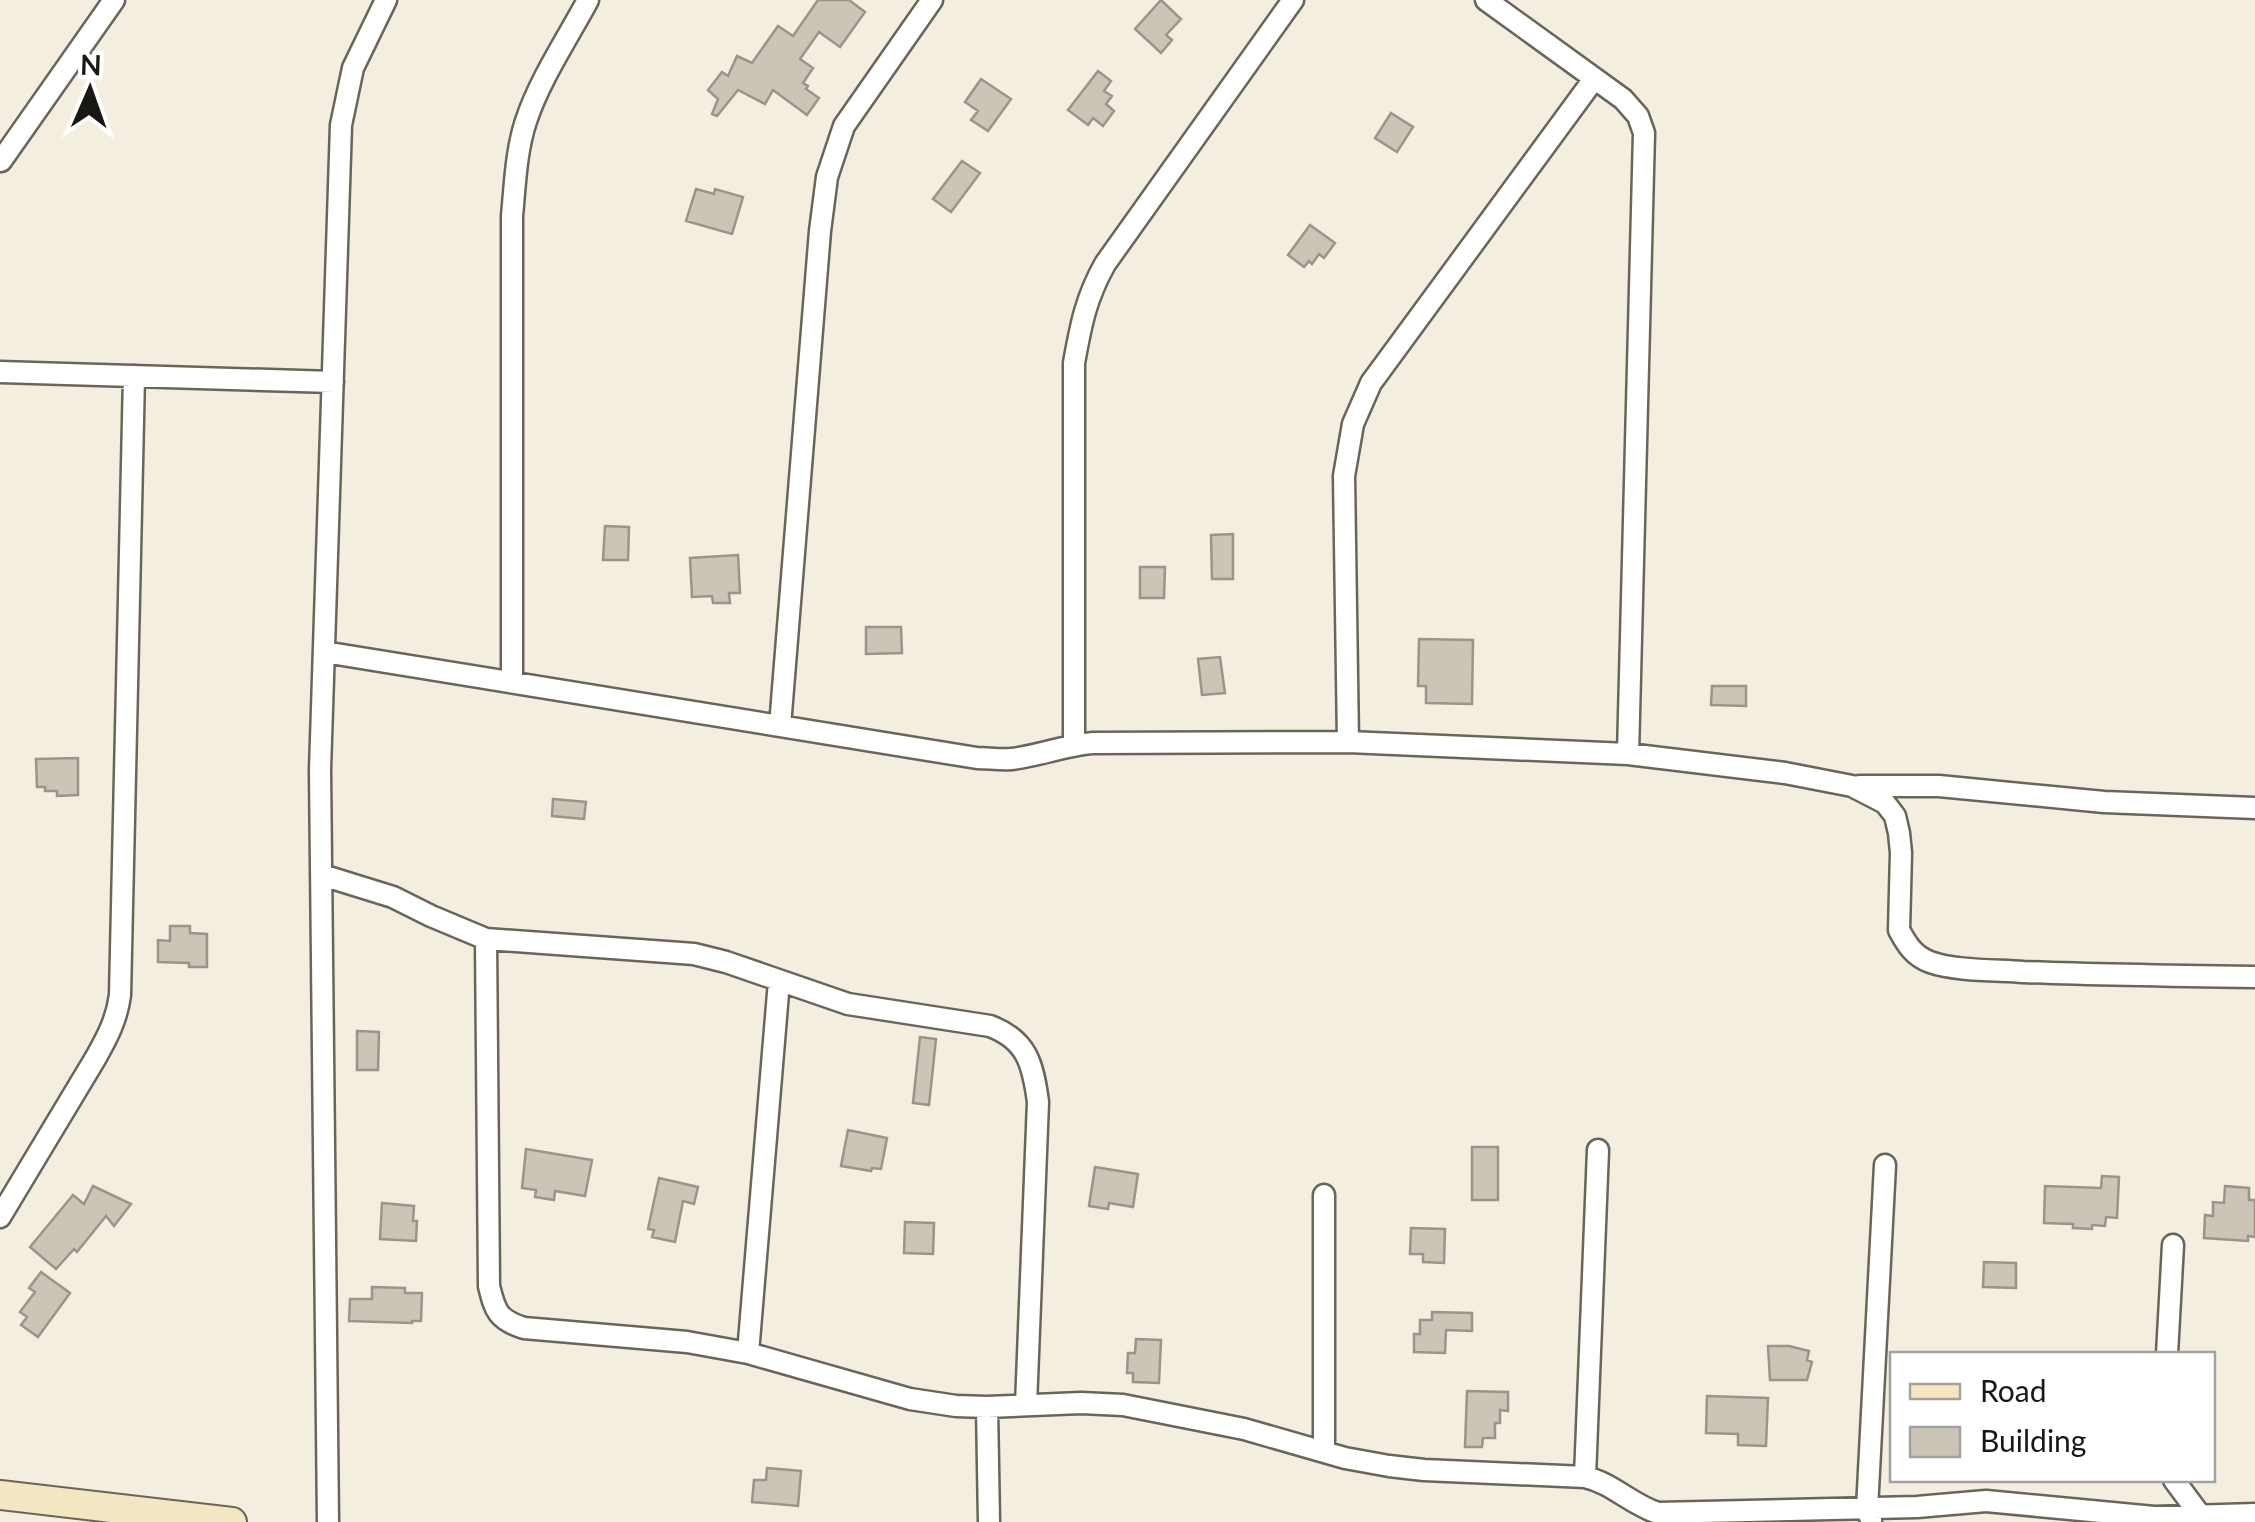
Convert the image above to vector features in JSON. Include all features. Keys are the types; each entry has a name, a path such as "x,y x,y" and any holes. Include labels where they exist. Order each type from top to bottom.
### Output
{"street":[{"path":"1,161 114,0"},
{"path":"328,1522 320,770 341,126 353,68 386,0"},
{"path":"512,682 512,216 516,169 526,122 550,68 588,0"},
{"path":"780,726 827,177 844,126 932,0"},
{"path":"1074,744 1074,363 1090,290 1293,0"},
{"path":"1486,0 1623,100 1638,116 1644,133 1628,754"},
{"path":"1348,742 1344,476 1353,424 1372,383 1594,79"},
{"path":"0,372 333,382"},
{"path":"0,1217 95,1059 118,1011 134,376"},
{"path":"324,652 977,758 1009,759 1074,744 1348,742 1628,754 1785,773 1852,786 1939,786 2104,802 2255,808"},
{"path":"1852,786 1884,803 1894,816 1901,853 1900,930 1916,955 1934,963 1986,970 2255,978"},
{"path":"322,875 393,897 486,939 694,954 848,1004 990,1026 1008,1033 1021,1044 1038,1102 1026,1406"},
{"path":"486,939 490,1286 499,1315 508,1323 524,1328 687,1342 748,1353 910,1399 956,1406 1123,1405 1244,1429 1345,1458 1406,1468 1585,1477 1596,1479 1658,1513 1870,1515 1986,1501 2154,1517 2255,1514"},
{"path":"748,1353 779,981"},
{"path":"1585,1477 1598,1150"},
{"path":"1870,1515 1885,1166"},
{"path":"1324,1195 1324,1450"},
{"path":"2166,1352 2173,1245"},
{"path":"987,1407 988,1522"},
{"path":"2154,1517 2171,1482"},
{"path":"2174,1482 2200,1515"},
{"path":"0,1495 232,1522"}],"building":[{"path":"818,0 849,0 865,12 840,47 819,32 800,59 813,68 803,83 819,98 807,115 773,90 765,104 738,90 717,116 712,114 718,99 708,90 722,72 728,76 737,56 752,63 778,26 793,36"},
{"path":"1161,0 1181,19 1166,35 1172,40 1161,53 1135,29"},
{"path":"1098,71 1111,81 1104,91 1112,96 1106,104 1114,111 1103,126 1093,118 1088,125 1068,110"},
{"path":"981,79 1011,99 988,131 971,120 978,111 965,102"},
{"path":"1391,113 1413,127 1397,152 1375,138"},
{"path":"962,161 980,173 951,212 933,199"},
{"path":"696,189 714,194 715,189 743,197 732,234 686,221"},
{"path":"1310,225 1335,243 1324,258 1319,254 1304,267 1288,255"},
{"path":"605,526 629,527 628,560 603,560"},
{"path":"1233,534 1233,579 1212,579 1211,535"},
{"path":"738,555 740,593 729,593 730,603 713,603 712,596 692,597 690,558"},
{"path":"1140,567 1165,567 1164,598 1140,598"},
{"path":"866,627 901,627 902,653 866,654"},
{"path":"1419,639 1473,640 1472,704 1426,703 1426,686 1418,686"},
{"path":"1220,657 1225,693 1202,695 1198,659"},
{"path":"1712,686 1746,686 1746,706 1711,705"},
{"path":"78,758 78,795 57,796 57,791 37,787 36,759"},
{"path":"553,799 586,802 584,819 552,816"},
{"path":"170,926 190,926 190,933 207,934 207,967 158,962 158,940 170,941"},
{"path":"357,1031 379,1032 378,1070 357,1070"},
{"path":"920,1037 936,1039 929,1105 913,1103"},
{"path":"848,1130 887,1138 881,1169 841,1166"},
{"path":"1472,1147 1498,1147 1498,1200 1472,1200"},
{"path":"526,1149 592,1160 585,1196 555,1191 554,1200 535,1197 536,1190 522,1188"},
{"path":"1095,1167 1138,1174 1133,1207 1109,1203 1108,1209 1089,1206"},
{"path":"2102,1176 2119,1177 2117,1218 2106,1217 2105,1226 2092,1225 2092,1229 2044,1223 2045,1186 2101,1188"},
{"path":"659,1178 698,1187 694,1204 683,1201 675,1242 652,1237 654,1230 648,1229"},
{"path":"93,1186 131,1204 114,1226 106,1216 77,1252 74,1249 56,1269 30,1247 73,1195 84,1204"},
{"path":"2225,1186 2249,1188 2249,1200 2255,1200 2255,1237 2248,1236 2248,1241 2204,1238 2205,1215 2213,1216 2213,1202 2224,1203"},
{"path":"382,1203 414,1206 416,1241 380,1239"},
{"path":"905,1222 934,1223 933,1254 904,1253"},
{"path":"1411,1228 1445,1229 1444,1263 1423,1262 1423,1254 1410,1254"},
{"path":"1984,1262 2016,1263 2016,1288 1983,1287"},
{"path":"41,1272 70,1293 38,1337 21,1325 27,1317 20,1312 35,1292 29,1288"},
{"path":"372,1287 422,1293 421,1321 349,1321 350,1299 372,1299"},
{"path":"1432,1312 1472,1313 1472,1331 1446,1330 1445,1353 1414,1352 1414,1334 1420,1334 1420,1320 1432,1320"},
{"path":"1136,1339 1161,1340 1159,1383 1133,1382 1133,1373 1127,1373 1128,1353 1135,1353"},
{"path":"1768,1346 1809,1351 1807,1360 1812,1362 1807,1380 1770,1380"},
{"path":"1467,1391 1508,1392 1508,1411 1500,1410 1495,1438 1483,1438 1482,1447 1465,1447"},
{"path":"1707,1396 1768,1398 1766,1446 1738,1445 1738,1434 1706,1433"},
{"path":"767,1468 801,1471 798,1506 752,1502 754,1480 766,1480"}]}
